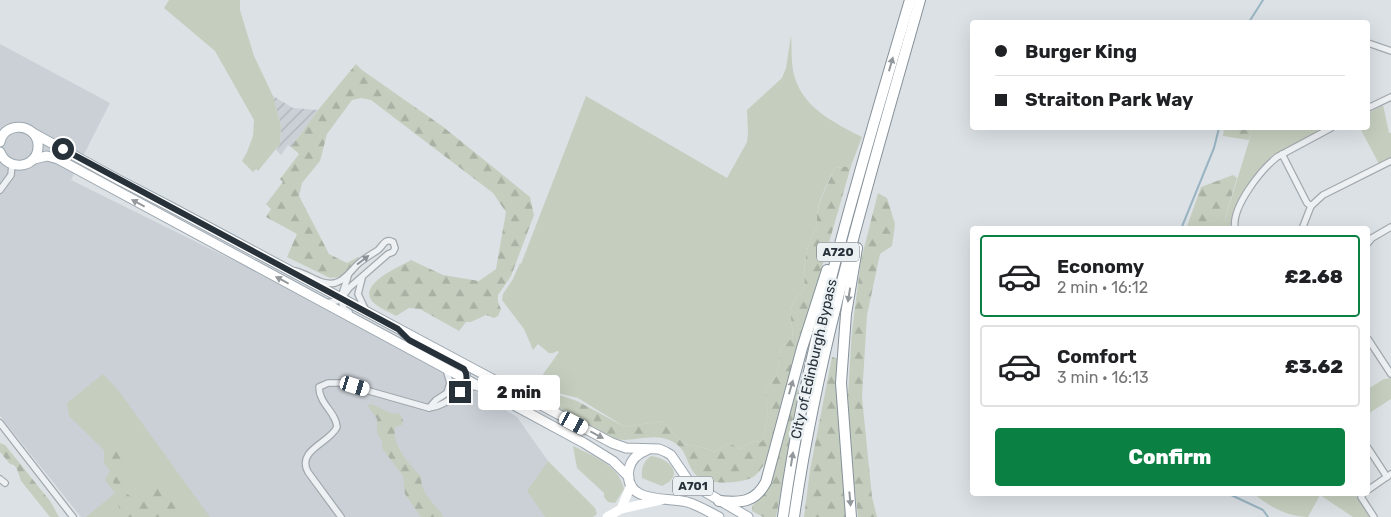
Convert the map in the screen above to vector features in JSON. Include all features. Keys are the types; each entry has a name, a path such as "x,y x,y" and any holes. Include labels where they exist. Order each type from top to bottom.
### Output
{"highway":[{"name":"City of Edinburgh Bypass","path":"784,512 796,434 818,330 910,0"},
{"name":"City of Edinburgh Bypass","path":"794,516 822,363 845,268 920,0"},
{"path":"719,501 737,503 744,501 758,494 766,482 802,348 884,88"},
{"path":"851,517 842,411 842,362 846,314 855,258 884,128"}],"main road":[{"name":"A701","path":"1,136 10,128 28,129 119,180 612,443 626,448 659,449 671,455 690,483 748,517"},
{"path":"33,133 38,146 34,159"},
{"path":"0,152 4,160 12,165"},
{"name":"A701","path":"12,165 23,166 34,159 44,156 55,157 607,456 630,481 637,493 661,500 691,503 719,517"},
{"path":"621,509 630,481 629,468 633,460 641,452 647,450"},
{"path":"607,517 621,509 661,500"}],"street":[{"path":"1370,44 1391,50"},
{"path":"1370,107 1391,97"},
{"path":"1234,226 1236,214 1243,198 1270,163 1282,154 1327,130"},
{"path":"1282,154 1306,203 1311,206"},
{"path":"1303,226 1311,206 1324,195 1391,161"},
{"path":"0,190 11,175 12,165"},
{"path":"1370,242 1391,227"},
{"path":"325,303 335,302 342,298 348,288 395,250 393,242 387,241 358,263 348,276 342,298 344,309 380,328 392,340"},
{"path":"382,246 384,252 388,254"},
{"path":"287,269 303,272 328,284 338,282 348,276"},
{"path":"362,278 358,294 367,312"},
{"path":"398,329 409,340 464,369 464,380 436,400 429,408"},
{"path":"1370,342 1391,374"},
{"path":"446,369 450,383 447,393"},
{"path":"341,517 308,472 305,464 305,459 308,455 328,438 337,427 336,420 319,394 319,387 328,383 341,382 429,408 440,407 456,396 468,372 477,371"},
{"path":"0,424 73,517"},
{"path":"1370,451 1389,475 1370,489"},
{"path":"1362,496 1374,517"}],"shaded area":[{"path":"0,44 110,103 71,180 253,270 448,375 517,417 548,461 528,491 545,517 81,517 0,416"},
{"path":"273,96 293,108 318,110 291,147 288,145 281,155 276,150 280,144 281,126"}],"green space":[{"path":"169,0 240,0 240,10 254,56 273,96 281,126 280,144 258,171 256,169 253,172 242,161 253,136 254,120 215,51 164,8"},
{"path":"791,35 794,75 798,87 804,96 820,113 862,137 851,166 835,168 819,204 817,227 807,249 804,273 805,289 795,300 791,310 793,337 781,348 777,374 765,390 768,415 762,442 753,441 741,449 729,443 716,452 684,444 662,421 625,427 578,398 534,387 559,352 549,353 538,344 533,350 524,329 502,300 503,294 521,264 586,96 727,178 747,142 747,110 782,78 786,68"},
{"path":"356,64 442,126 530,197 534,215 511,276 498,295 501,309 498,316 494,318 486,315 471,322 466,322 459,331 420,309 409,308 396,316 377,306 370,297 370,291 380,278 411,260 443,275 479,281 496,269 506,212 493,193 371,100 361,98 352,100 327,134 320,161 302,183 299,196 329,254 347,263 358,257 360,259 343,275 330,278 287,257 297,234 266,217 271,209 266,204 283,182 280,179 299,154 291,147 318,110"},
{"path":"1383,105 1389,133 1391,133 1391,158 1379,164 1361,130 1370,130 1370,112"},
{"path":"1224,130 1252,130 1249,140 1223,136"},
{"path":"1252,130 1319,130 1271,157 1242,194 1230,226 1223,226"},
{"path":"851,166 766,462 753,477 741,481 724,482 702,479 693,472 680,447 675,443 655,437 626,440 612,438 550,403 533,388 577,401 625,427 662,421 684,444 716,452 729,443 741,449 753,441 762,442 768,415 765,390 777,374 781,348 793,337 791,310 795,300 805,289 804,273 807,249 817,227 819,204 835,168"},
{"path":"1233,175 1237,178 1223,226 1187,226 1201,187"},
{"path":"878,193 887,198 895,224 892,246 880,254 867,315 862,397 872,497 877,517 858,517 850,448 848,394 852,331 861,260"},
{"path":"832,357 839,359 846,517 804,517 810,470"},
{"path":"103,374 118,390 210,517 86,517 115,493 105,480 110,471 104,463 104,450 69,416 67,403"},
{"path":"1391,378 1391,399 1370,413 1370,388 1384,379"},
{"path":"795,389 800,390 776,517 763,517 752,511 752,506 764,494 770,483"},
{"path":"372,404 390,413 400,414 403,420 402,425 395,427 396,441 407,460 421,477 426,495 444,517 421,517 405,494 403,476 382,448 382,441 377,433 377,419 367,405"},
{"path":"0,443 5,445 50,501 59,517 50,517 21,481 17,469 0,452"},
{"path":"119,445 127,494 135,499 161,486 173,491 178,506 174,517 123,517 116,497 111,460"},
{"path":"573,446 604,462 617,474 624,489 615,503 608,502 604,497 604,493 577,468"},
{"path":"651,456 658,457 669,463 674,472 669,482 662,486 642,478 643,466"},
{"path":"548,461 595,508 597,514 593,517 545,517 527,491"},
{"path":"1257,496 1319,496 1308,517 1286,513"},
{"path":"1322,496 1356,496 1370,517 1353,517"}],"waterway":[{"path":"1250,20 1263,0"},
{"path":"1182,226 1214,148 1218,130"},
{"path":"1233,496 1263,510 1268,517"}],"route":[{"path":"63,149 342,298 398,329 409,340 464,369 467,375 463,389 460,392"}]}
